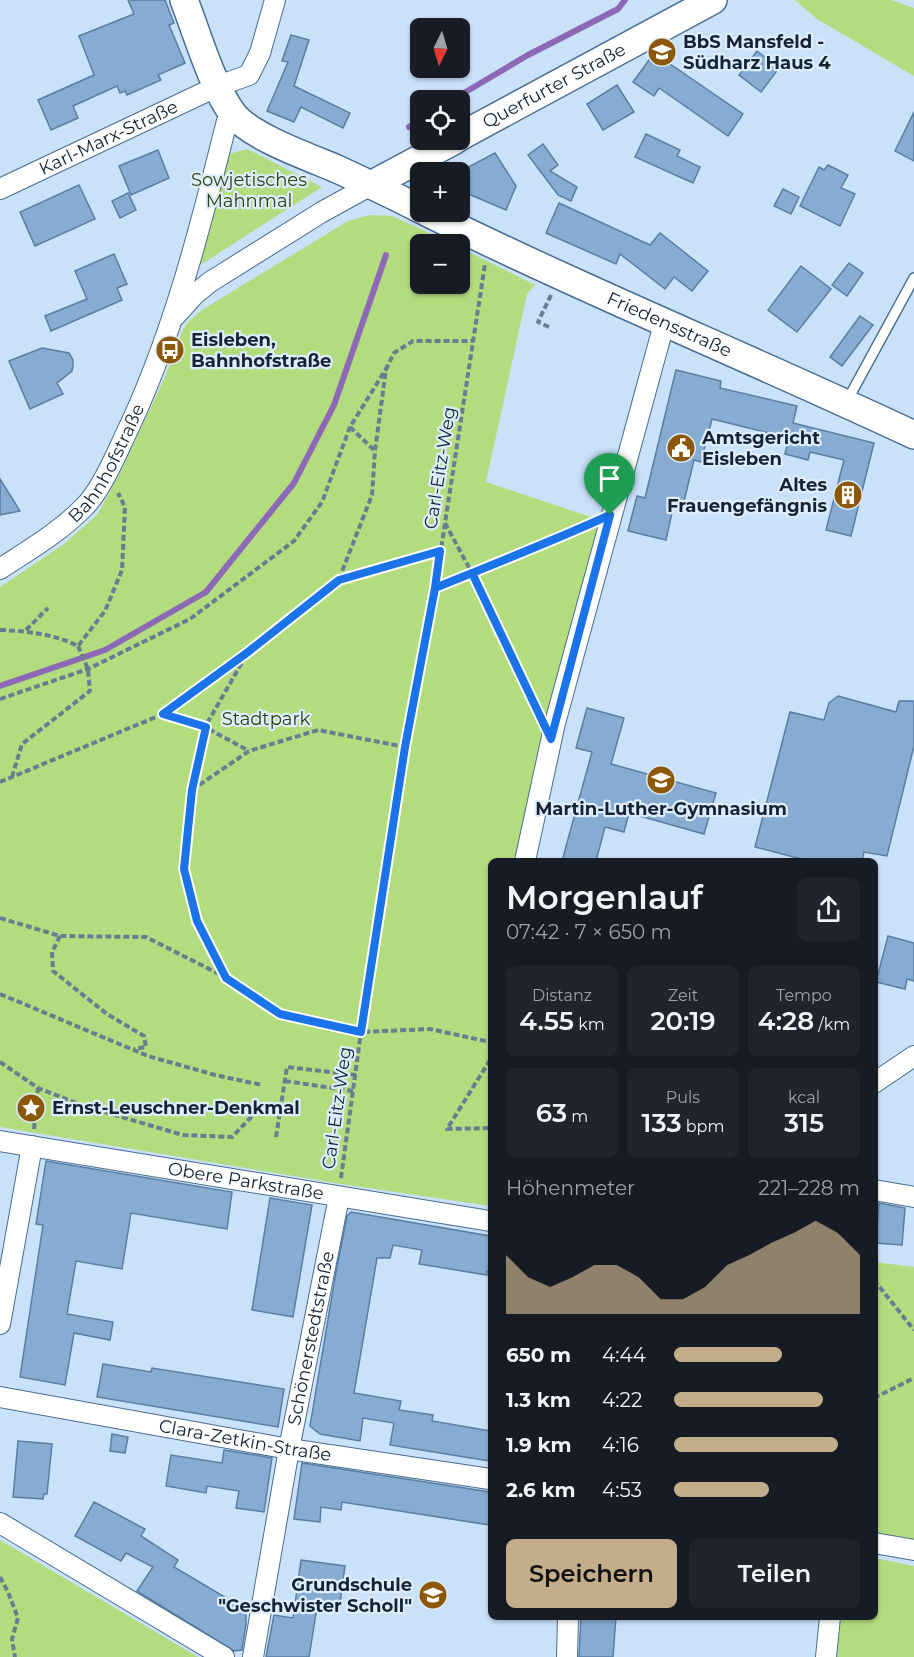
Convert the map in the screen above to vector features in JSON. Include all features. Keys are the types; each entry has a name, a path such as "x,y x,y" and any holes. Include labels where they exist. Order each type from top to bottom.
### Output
{"main road":[{"path":"184,0 218,86 234,115 251,130 410,204"},
{"name":"Querfurter Straße","path":"470,131 713,0"},
{"path":"371,184 436,150"},
{"name":"Friedensstraße","path":"447,222 664,324 731,351 914,435"}],"street":[{"name":"Karl-Marx-Straße","path":"0,189 218,86 249,75 260,53 275,0"},
{"name":"Bahnhofstraße","path":"0,569 47,539 86,506 114,461 146,393 170,323 210,190 227,121 234,115"},
{"name":"Bahnhofstraße","path":"170,323 194,295 210,282 371,184"},
{"path":"526,858 551,739 610,515 664,324"},
{"path":"878,1080 914,1056"},
{"name":"Obere Parkstraße","path":"0,1141 488,1221"},
{"path":"0,1323 32,1146"},
{"path":"878,1191 914,1197"},
{"name":"Schönerstedtstraße","path":"253,1657 289,1449 339,1197"},
{"name":"Clara-Zetkin-Straße","path":"0,1397 289,1449 488,1479"},
{"path":"0,1523 224,1657"},
{"path":"878,1544 914,1550"},
{"path":"567,1657 568,1620"},
{"path":"826,1657 830,1620"}],"lane":[{"path":"846,403 914,278"}],"path":[{"name":"Carl-Eitz-Weg","path":"339,1197 361,1032 405,747 435,588 486,260 486,241"},
{"path":"551,328 538,322 560,276"},
{"path":"0,699 88,669 190,619 294,541 322,502 350,427 394,353 413,341 473,341"},
{"path":"339,580 372,495 375,451 386,369"},
{"path":"350,427 375,451"},
{"path":"78,646 105,611 122,570 125,507 114,484"},
{"path":"435,588 540,547 610,515"},
{"path":"445,522 472,573 551,739"},
{"path":"0,782 163,714 248,652 339,580 440,551"},
{"path":"26,631 48,608"},
{"path":"0,630 26,631 67,640 84,639"},
{"path":"12,777 22,744 90,691 88,669 78,646 67,640"},
{"path":"226,978 197,921 184,869 192,790 206,727 248,652"},
{"path":"163,714 206,727 249,751"},
{"path":"192,790 249,751 318,730 405,747"},
{"path":"0,918 60,936 146,937 226,978 280,1014 361,1032 430,1029 488,1042"},
{"path":"60,936 52,952 53,971 107,1014 144,1036 146,1047 132,1049"},
{"path":"0,994 148,1056 215,1075 262,1085"},
{"path":"0,1062 38,1088 84,1106 183,1135 232,1137 254,1114"},
{"path":"488,1063 447,1129 488,1128"},
{"path":"276,1137 287,1067 356,1075"},
{"path":"285,1081 353,1091"},
{"path":"32,1146 38,1088"},
{"path":"878,1285 914,1330"},
{"path":"878,1396 914,1378"},
{"path":"0,1577 18,1618 12,1640 15,1657"}],"green space":[{"path":"795,0 891,0 914,8 914,76 817,19"},
{"name":"Sowjetisches Mahnmal","path":"247,149 322,187 191,271 222,156"},
{"name":"Stadtpark","path":"369,215 392,216 432,234 410,234 410,294 470,294 470,252 535,285 527,294 486,482 603,521 575,621 516,858 488,858 488,1206 341,1184 0,1127 0,587 64,544 97,515 122,469 165,377 182,331 188,322 202,310 348,221"},
{"path":"878,1262 914,1267 914,1542 878,1536"},
{"path":"0,1540 198,1657 0,1657"},
{"path":"878,1559 914,1566 914,1657 837,1657 841,1620 878,1620"}],"building":[{"path":"128,0 165,0 174,23 169,25 185,63 158,75 161,80 127,95 125,91 120,93 117,86 73,106 78,118 51,130 38,100 94,75 79,36 134,14"},
{"path":"291,35 309,40 294,86 350,113 343,128 301,107 294,122 267,111 288,62 282,61"},
{"path":"757,51 779,68 761,92 739,75"},
{"path":"654,53 743,114 728,136 659,88 654,96 633,82"},
{"path":"617,85 634,112 603,130 587,104"},
{"path":"914,112 914,161 895,151"},
{"path":"646,134 680,150 677,156 700,167 693,183 635,157"},
{"path":"543,144 558,165 550,171 577,187 571,201 558,195 528,155"},
{"path":"158,150 169,178 131,195 119,166"},
{"path":"495,153 516,186 506,210 470,195 470,166"},
{"path":"828,165 848,175 841,188 855,194 840,226 800,206 819,167 824,170"},
{"path":"79,185 95,219 35,246 20,212"},
{"path":"783,189 799,197 791,214 774,206"},
{"path":"128,193 136,210 120,218 112,201"},
{"path":"559,203 650,245 660,233 708,271 692,291 674,277 665,289 620,254 616,264 546,233"},
{"path":"114,254 127,284 117,288 122,300 51,331 45,316 87,299 75,271"},
{"path":"849,263 863,273 847,296 832,285"},
{"path":"801,266 831,289 797,332 768,310"},
{"path":"860,316 873,325 842,366 830,357"},
{"path":"42,348 69,353 73,366 72,371 57,383 63,394 30,409 9,361"},
{"name":"Amtsgericht Eisleben","path":"676,370 721,381 720,388 797,406 793,423 874,443 851,536 826,530 844,460 810,452 808,460 785,454 789,438 712,419 701,462 694,460 682,510 673,508 666,540 628,531 637,496 645,498"},
{"path":"0,479 20,511 0,515"},
{"path":"838,696 896,712 899,701 914,701 914,746 887,856 864,852 863,858 797,858 755,847 790,712 824,720 829,703"},
{"path":"587,708 624,718 611,764 716,793 704,834 629,813 624,832 605,827 597,858 563,858 592,752 576,748"},
{"path":"888,936 914,943 914,981 907,979 905,989 878,982"},
{"path":"46,1161 232,1192 227,1229 131,1213 122,1269 76,1261 67,1314 113,1322 110,1340 74,1333 65,1385 20,1377 43,1225 36,1224"},
{"path":"270,1198 312,1205 293,1317 252,1310"},
{"path":"879,1203 905,1208 902,1245 878,1243"},
{"path":"351,1212 488,1236 487,1275 419,1264 422,1250 393,1245 390,1258 377,1258 354,1393 401,1401 399,1410 433,1415 432,1421 488,1431 488,1461 390,1445 394,1423 363,1418 360,1441 320,1434 310,1426 347,1216"},
{"path":"103,1364 151,1372 152,1368 284,1389 278,1427 97,1397"},
{"path":"112,1434 128,1437 125,1453 110,1451"},
{"path":"18,1441 52,1444 47,1494 44,1494 43,1499 13,1497"},
{"path":"224,1450 272,1458 264,1512 236,1508 239,1491 207,1486 206,1493 166,1486 171,1455 222,1463"},
{"path":"302,1463 488,1492 488,1525 342,1502 341,1510 321,1507 320,1522 294,1519"},
{"path":"94,1502 145,1529 141,1536 178,1560 174,1567 233,1602 246,1607 242,1650 234,1651 137,1591 153,1567 126,1553 121,1561 75,1536"},
{"path":"301,1560 345,1566 340,1604 318,1601 309,1657 266,1657 274,1615 293,1618"},
{"path":"581,1620 616,1620 613,1657 579,1657"}],"waterway":[{"path":"469,90 528,55 618,9 625,0"},
{"path":"0,686 105,650 206,592 294,483 334,405 386,255"}],"place":[{"name":"BbS Mansfeld - Südharz Haus 4","path":"662,52"},
{"name":"Eisleben, Bahnhofstraße","path":"170,350"},
{"name":"Amtsgericht Eisleben","path":"681,448"},
{"name":"Altes Frauengefängnis","path":"848,495"},
{"name":"Martin-Luther-Gymnasium","path":"661,780"},
{"name":"Ernst-Leuschner-Denkmal","path":"31,1108"},
{"name":"Grundschule \"Geschwister Scholl\"","path":"433,1595"}],"route":[{"path":"610,515 540,547 472,573 435,588 440,551 339,580 248,652 163,714 206,727 192,790 184,869 197,921 226,978 280,1014 361,1032 405,747 435,588 472,573 551,739 610,515"}]}
